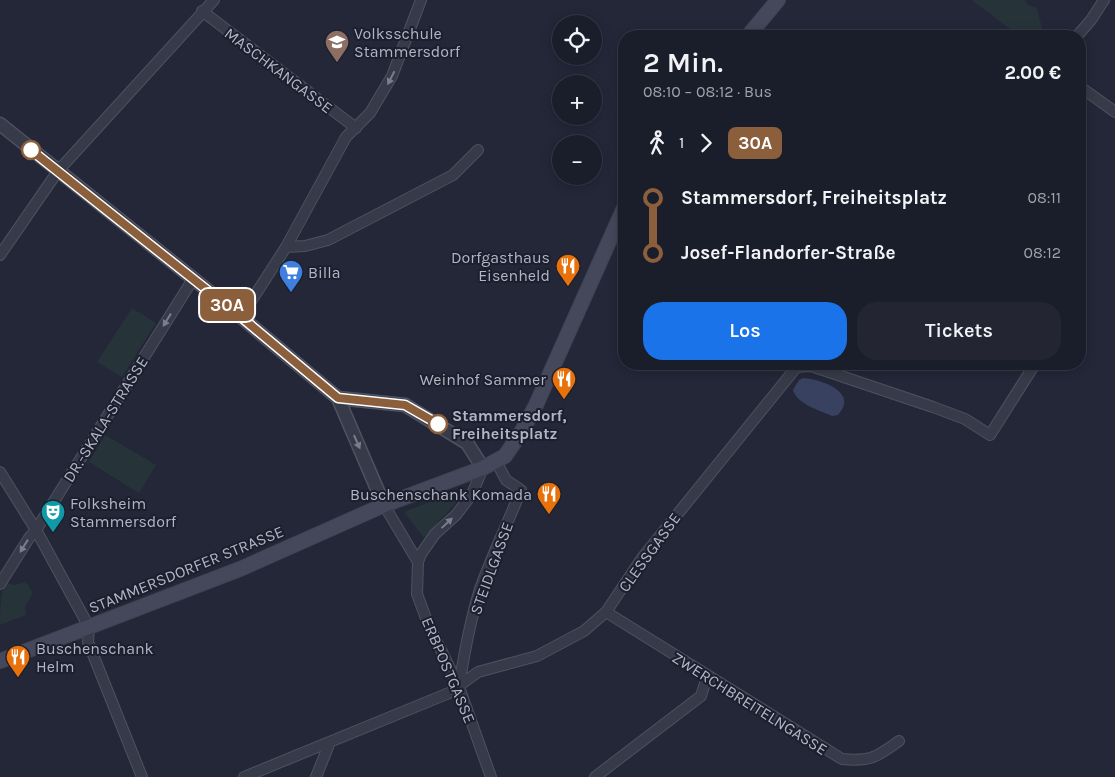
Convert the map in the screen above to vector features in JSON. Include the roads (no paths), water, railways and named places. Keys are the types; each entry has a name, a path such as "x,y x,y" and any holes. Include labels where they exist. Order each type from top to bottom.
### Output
{"main road":[{"path":"753,30 778,0"},
{"path":"483,468 505,456 522,432 536,405 618,221"},
{"name":"STAMMERSDORFER STRASSE","path":"0,661 240,569 384,505 483,468"}],"street":[{"path":"0,255 58,171 214,0"},
{"path":"241,317 286,247 346,137 370,113 392,76 421,0"},
{"path":"1082,30 1104,0"},
{"name":"MASCHKANGASSE","path":"202,11 356,128"},
{"path":"1086,91 1115,112"},
{"path":"0,124 241,317 338,398 384,505 418,562 435,534 456,515 472,494 483,468 468,443 405,405 338,398"},
{"path":"286,247 305,246 328,240 453,175 478,150"},
{"name":"DR.-SKALA-STRASSE","path":"0,584 36,530 193,279"},
{"name":"CLESSGASSE","path":"244,777 449,693 478,672 537,656 584,631 606,612 642,558 794,370"},
{"path":"823,370 965,419 990,435 1031,370"},
{"name":"STEIDLGASSE","path":"459,687 464,657 480,591 491,559 521,490 506,480 496,461"},
{"path":"0,472 36,530 89,627 88,642 142,777"},
{"name":"ERBPOSTGASSE","path":"418,562 417,594 427,621 459,687 491,777"},
{"name":"ZWERCHBREITELNGASSE","path":"606,612 842,759 856,760 878,756 899,741"},
{"path":"595,777 701,696 708,677"},
{"path":"316,777 330,742"}],"water":[{"path":"803,378 827,384 841,393 844,407 838,415 832,416 809,406 795,395 793,390 799,380"}],"place":[{"name":"Volksschule Stammersdorf","path":"337,63"},
{"name":"Dorfgasthaus Eisenheld","path":"568,287"},
{"name":"Billa","path":"291,293"},
{"name":"Weinhof Sammer","path":"564,400"},
{"name":"Stammersdorf, Freiheitsplatz","path":"438,424"},
{"name":"Buschenschank Komada","path":"549,515"},
{"name":"Folksheim Stammersdorf","path":"53,533"},
{"name":"Buschenschank Helm","path":"18,678"}]}
